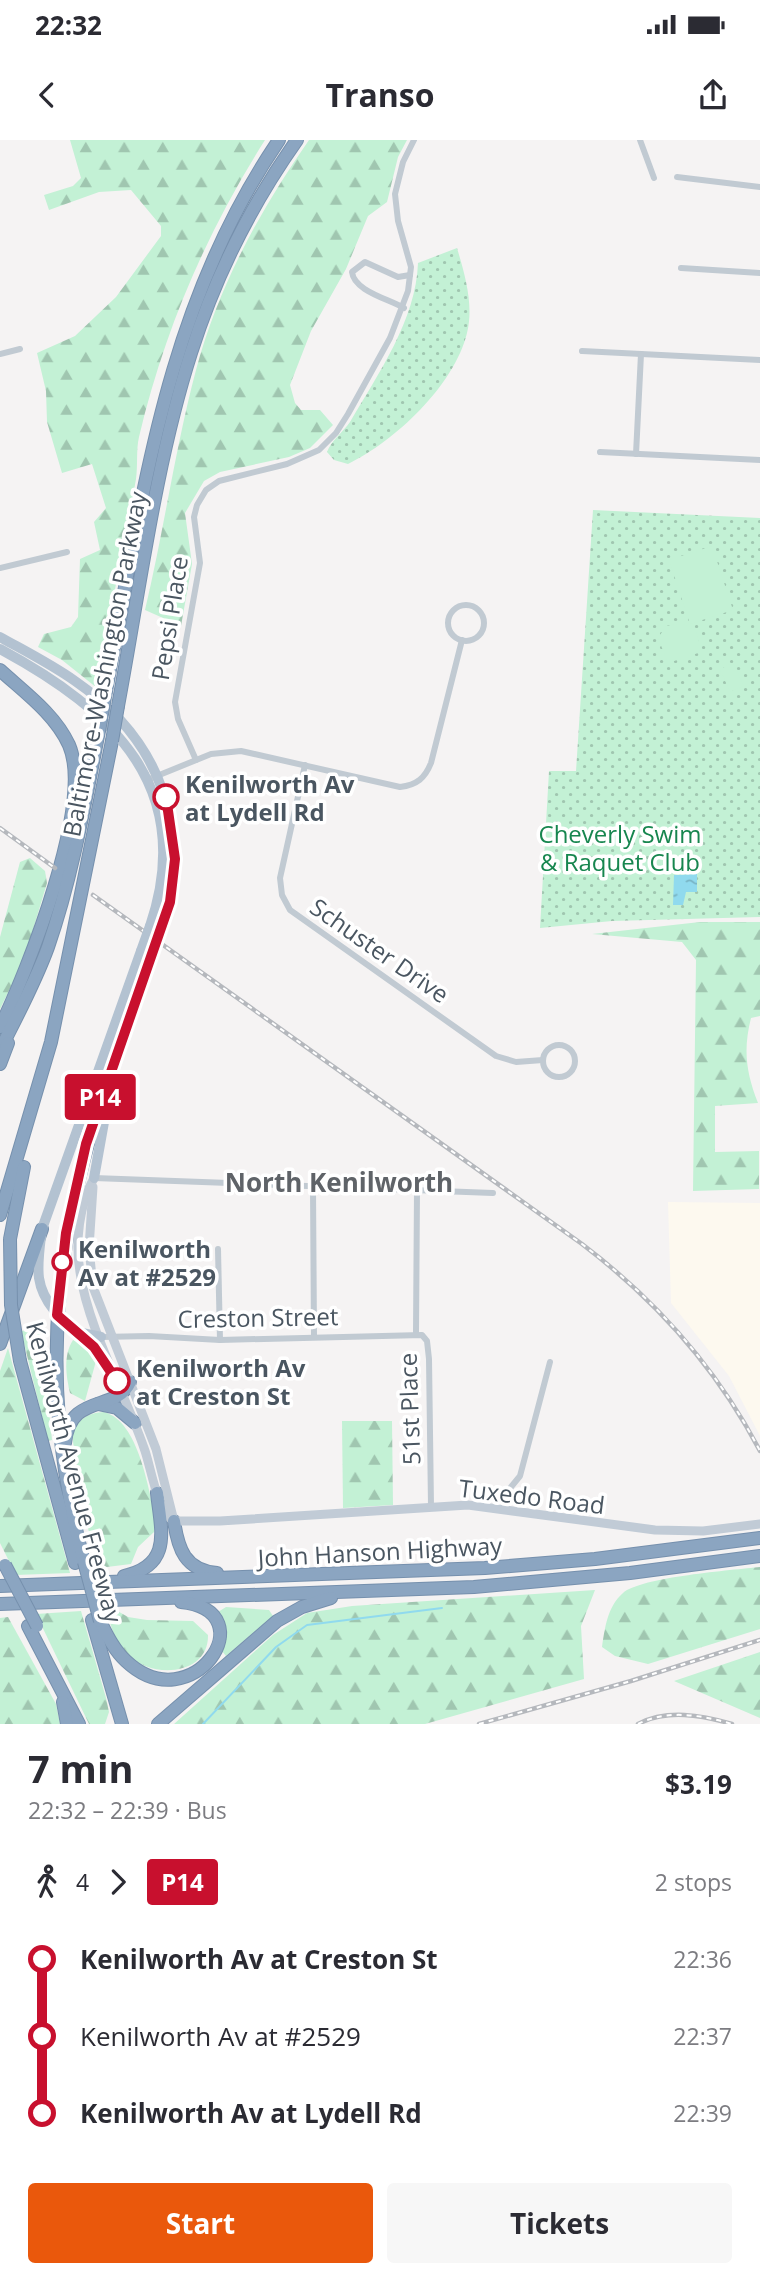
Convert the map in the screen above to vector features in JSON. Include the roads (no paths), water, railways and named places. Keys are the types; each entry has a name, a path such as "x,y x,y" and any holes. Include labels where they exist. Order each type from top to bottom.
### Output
{"highway":[{"name":"Baltimore-Washington Parkway","path":"0,1050 44,956 61,903 99,731 158,421 178,346 202,281 229,222 279,140"},
{"name":"Baltimore-Washington Parkway","path":"0,1215 46,1064 68,969 165,457 191,351 235,244 261,194 297,140"},
{"path":"0,670 61,730 71,752 76,775 73,801 47,912 33,955 0,1027"},
{"path":"0,1064 22,1007"},
{"path":"80,1562 63,1464 56,1395 57,1315 65,1245 80,1166 126,1025"},
{"name":"Kenilworth Avenue Freeway","path":"46,1064 10,1239 11,1305 20,1362 80,1562 122,1724"},
{"path":"0,1344 42,1229"},
{"path":"63,1464 70,1422 88,1406 126,1387"},
{"path":"88,1406 114,1406 135,1423"},
{"path":"157,1493 162,1539"},
{"path":"87,1583 141,1571 156,1557 165,1529 174,1521"},
{"path":"174,1521 179,1549 194,1566 209,1573 263,1577"},
{"name":"John Hanson Highway","path":"0,1586 496,1567 760,1538"},
{"name":"John Hanson Highway","path":"0,1606 388,1591 563,1580 760,1556"},
{"path":"2,1564 80,1724"},
{"path":"158,1724 292,1611 321,1600 388,1591"},
{"path":"96,1620 121,1657 144,1673 176,1678 209,1664 216,1654 219,1639 217,1625 209,1613 192,1604 146,1599"},
{"path":"33,1626 52,1672 80,1724"},
{"path":"52,1672 67,1724"}],"main road":[{"path":"0,637 77,682 104,705 133,737 158,776 171,817 175,859 170,902 155,928"},
{"path":"0,649 58,683 106,722 127,746 147,780 159,812 164,849 163,881 155,928 42,1229 39,1279 46,1299 57,1315 94,1347 126,1387 163,1511 174,1521"},
{"path":"146,954 101,1124 94,1178 82,1212 78,1257 85,1297 106,1337 159,1457 174,1521"},
{"path":"75,1330 106,1337"},
{"path":"106,1337 115,1374"},
{"name":"Tuxedo Road","path":"174,1521 220,1521 468,1505 672,1531 760,1524"}],"street":[{"path":"410,275 398,277 365,262 352,272 352,278 362,288 404,308 410,275 395,194 403,162 414,140"},
{"path":"640,140 654,178"},
{"path":"677,177 760,187"},
{"path":"681,268 760,273"},
{"name":"Pepsi Place","path":"196,760 177,719 175,702 200,563 195,510 212,484 302,458 329,441 348,414 404,308"},
{"path":"0,354 20,349"},
{"path":"582,351 760,360"},
{"path":"636,454 641,354"},
{"path":"600,452 760,460"},
{"path":"0,568 67,552"},
{"path":"473,606 481,613 483,628 473,639 462,640 450,630 449,620 458,607 473,606"},
{"path":"147,780 196,760 227,751 241,751 400,787 422,779 432,763 462,640"},
{"name":"Schuster Drive","path":"305,765 280,878 282,895 289,908 496,1056 516,1062 543,1060"},
{"path":"562,1045 573,1054 575,1063 568,1074 556,1076 546,1069 543,1060 548,1049 562,1045"},
{"path":"94,1178 493,1194"},
{"path":"313,1187 314,1336"},
{"name":"51st Place","path":"417,1191 416,1333 425,1338 429,1349 431,1506"},
{"path":"218,1249 220,1340"},
{"name":"Creston Street","path":"106,1337 220,1340 416,1333"},
{"path":"505,1508 511,1487 520,1476 550,1362"}],"water":[{"path":"678,869 697,870 697,892 686,892 683,905 673,905 674,875 696,875 678,874"}],"waterway":[{"path":"203,1724 276,1647 307,1625 442,1608"}],"railway":[{"path":"0,828 55,868"},
{"path":"93,895 582,1244 609,1266 660,1312 683,1337 724,1391 760,1451"},
{"path":"479,1724 631,1681 760,1640"},
{"path":"638,1724 672,1715 708,1718 732,1724"}],"place":[{"name":"Kenilworth Av at Lydell Rd","path":"166,797"},
{"name":"Kenilworth Av at #2529","path":"62,1262"},
{"name":"Kenilworth Av at Creston St","path":"117,1381"}],"district":[{"name":"North Kenilworth","path":"339,1182"}],"park label":[{"name":"Cheverly Swim & Raquet Club","path":"620,847"}]}
